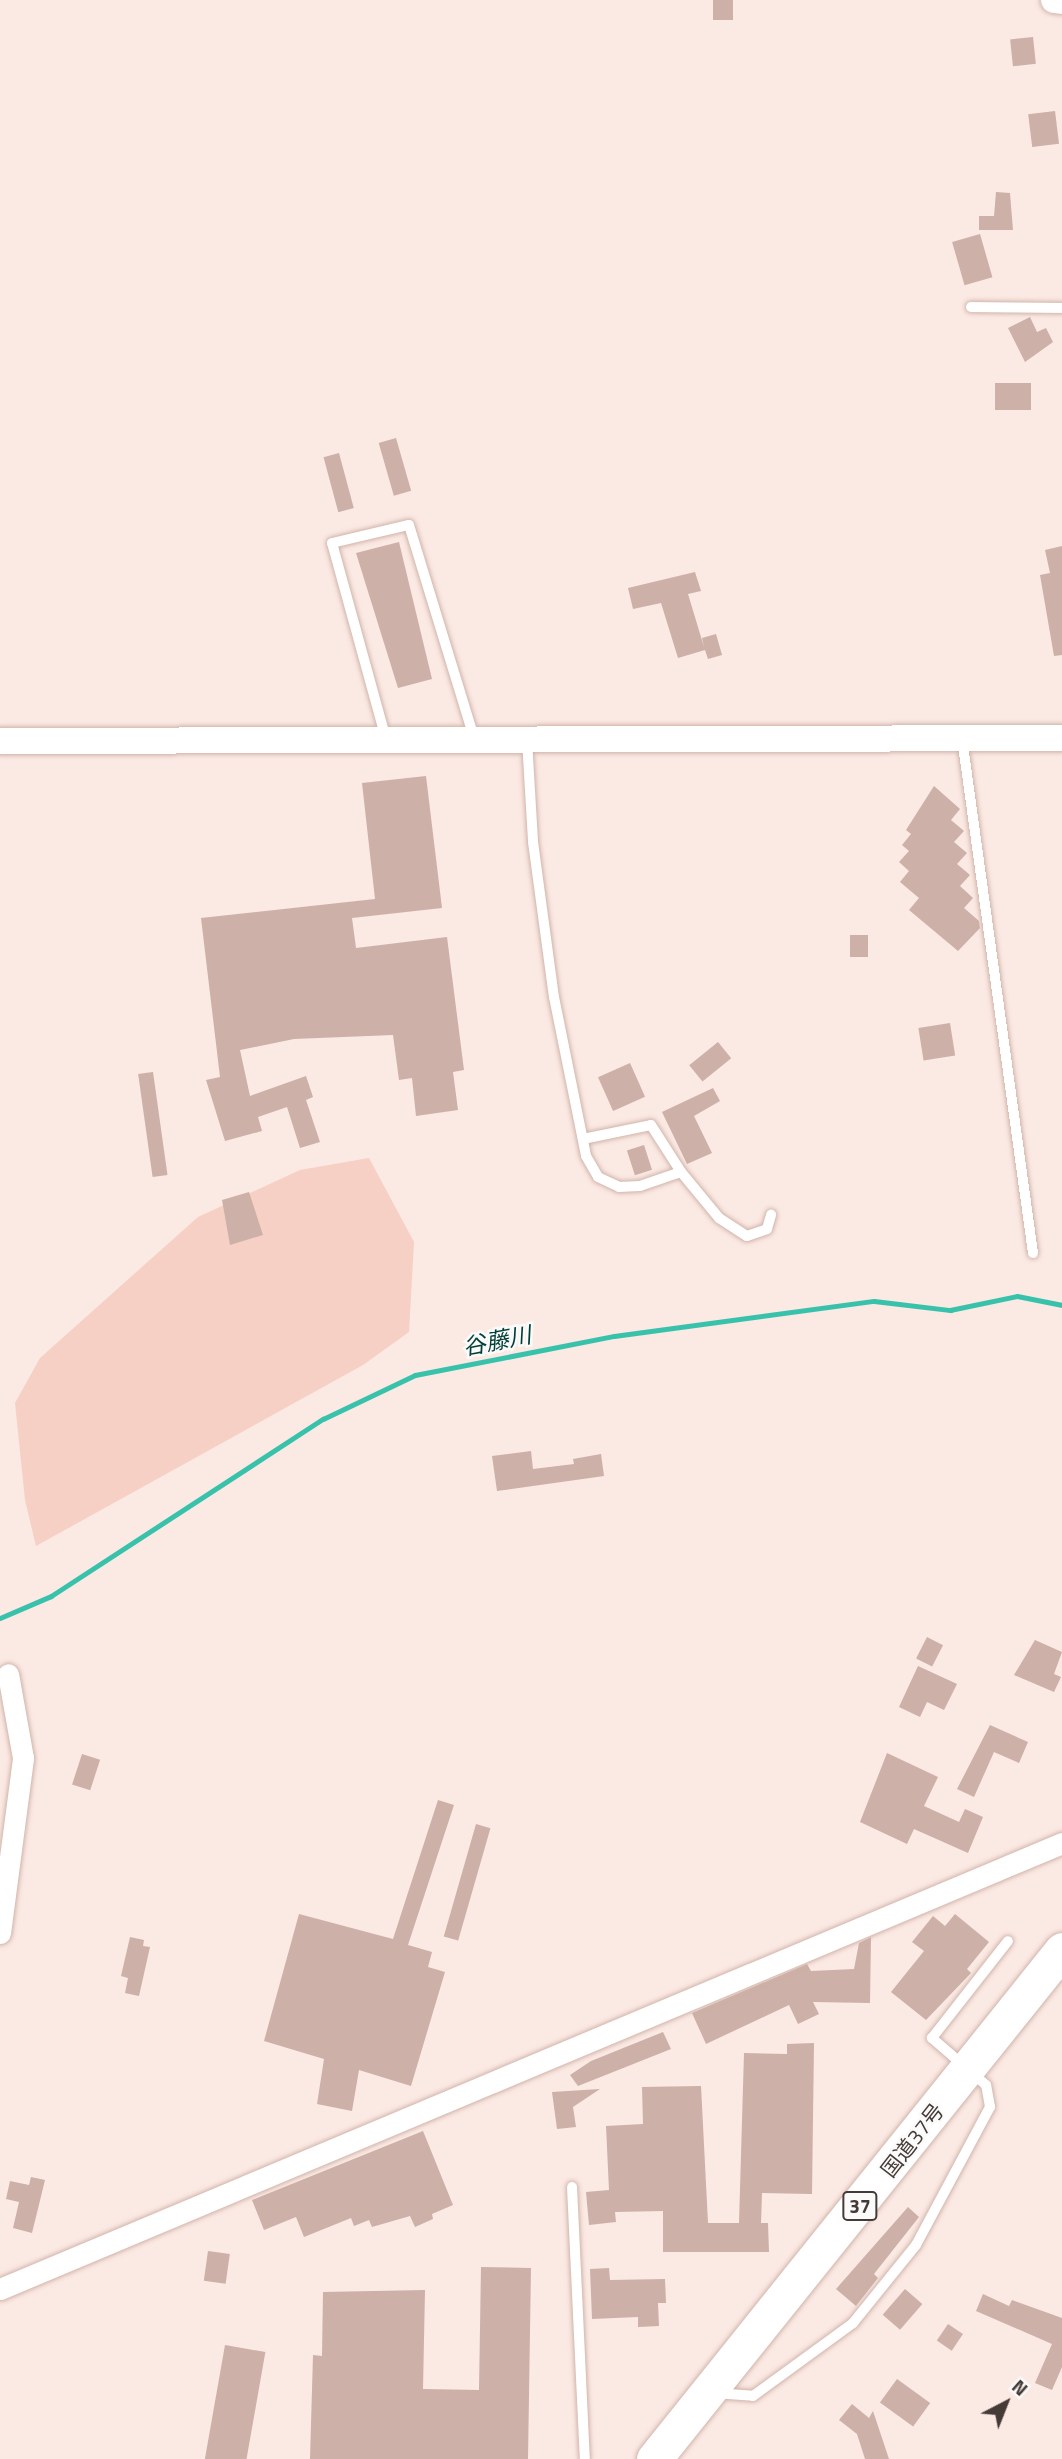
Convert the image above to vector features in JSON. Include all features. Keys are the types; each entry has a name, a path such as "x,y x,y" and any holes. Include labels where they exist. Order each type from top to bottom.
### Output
{"highway":[{"name":"国道37号","path":"654,2459 1062,1950"}],"street":[{"path":"1054,0 1062,1"},
{"path":"0,741 1062,738"},
{"path":"0,1933 23,1758 8,1674"},
{"path":"0,2289 1062,1843"}],"lane":[{"path":"971,307 1062,308"},
{"path":"386,739 332,543 410,525 474,738"},
{"path":"527,738 533,842 554,997 583,1139 598,1177 619,1187 640,1186 681,1172"},
{"path":"962,738 1033,1254"},
{"path":"583,1139 651,1125 681,1172 719,1218 747,1236 767,1229 771,1215"},
{"path":"708,2393 753,2396 853,2323 916,2245 990,2107 986,2085 932,2038 1008,1941"},
{"path":"572,2187 585,2459"}],"shaded area":[{"path":"369,1158 414,1242 409,1332 363,1365 36,1546 25,1500 15,1403 40,1358 198,1217 300,1170"}],"building":[{"path":"713,0 733,0 733,20 713,20"},
{"path":"1033,37 1036,64 1013,66 1010,39"},
{"path":"1055,111 1059,144 1032,147 1028,114"},
{"path":"996,192 1010,193 1013,230 979,230 979,216 994,216"},
{"path":"980,234 992,277 965,285 952,242"},
{"path":"1030,317 1037,332 1046,328 1053,342 1025,362 1008,328"},
{"path":"995,383 1031,383 1031,410 995,410"},
{"path":"396,438 411,491 394,496 379,443"},
{"path":"339,453 354,508 338,512 324,457"},
{"path":"399,542 432,679 398,688 356,553"},
{"path":"1062,546 1062,655 1054,656 1040,575 1050,573 1045,550"},
{"path":"695,572 701,591 688,594 704,647 702,638 716,634 722,655 708,659 705,650 678,658 661,603 633,609 628,588"},
{"path":"426,776 442,908 352,918 356,948 447,937 464,1070 453,1072 458,1110 416,1116 412,1078 399,1080 393,1035 294,1039 240,1050 250,1096 306,1076 313,1097 306,1100 320,1142 300,1148 287,1107 258,1117 262,1131 225,1141 206,1080 220,1077 201,918 375,899 362,783"},
{"path":"934,786 960,809 951,820 964,831 954,842 967,853 957,864 970,875 960,886 973,898 964,908 979,921 980,928 958,951 909,910 919,898 900,882 909,871 899,862 909,851 902,845 911,834 906,830"},
{"path":"850,935 868,935 868,957 850,957"},
{"path":"950,1023 955,1056 924,1061 918,1028"},
{"path":"718,1042 731,1058 702,1082 689,1065"},
{"path":"630,1063 645,1097 613,1111 598,1077"},
{"path":"153,1072 167,1175 153,1177 138,1074"},
{"path":"713,1088 720,1101 694,1116 712,1153 687,1164 662,1112"},
{"path":"644,1145 652,1170 635,1175 627,1151"},
{"path":"249,1192 263,1235 230,1245 222,1200"},
{"path":"531,1451 533,1469 574,1464 573,1459 601,1454 604,1476 497,1491 492,1456"},
{"path":"927,1637 943,1645 932,1667 916,1658"},
{"path":"1035,1640 1062,1652 1054,1674 1061,1677 1054,1692 1014,1675"},
{"path":"918,1666 957,1684 944,1710 927,1702 920,1717 899,1707"},
{"path":"990,1725 1028,1742 1019,1763 994,1752 974,1797 957,1789"},
{"path":"887,1753 938,1777 924,1806 959,1822 965,1809 983,1817 968,1853 914,1829 907,1844 860,1822"},
{"path":"82,1754 100,1760 90,1790 72,1784"},
{"path":"438,1800 454,1805 408,1945 432,1952 428,1967 445,1972 411,2086 359,2070 352,2111 317,2104 324,2059 264,2041 299,1914 393,1939"},
{"path":"476,1824 490,1828 458,1941 444,1936"},
{"path":"955,1914 989,1942 967,1969 971,1973 926,2020 891,1992 924,1951 912,1942 933,1916 945,1926"},
{"path":"130,1937 144,1940 143,1946 150,1947 139,1996 125,1993 128,1978 121,1976"},
{"path":"871,1937 870,2003 813,2002 819,2014 798,2024 789,2005 706,2044 692,2013 807,1964 811,1971 854,1969 859,1943"},
{"path":"663,2032 671,2049 578,2086 570,2075 591,2061"},
{"path":"814,2043 812,2194 762,2193 761,2223 768,2223 769,2252 663,2252 663,2211 615,2212 616,2222 589,2225 586,2192 609,2190 606,2126 643,2124 642,2087 701,2086 708,2223 739,2223 744,2053 787,2054 787,2044"},
{"path":"600,2089 573,2107 576,2127 557,2129 552,2092"},
{"path":"423,2131 453,2205 432,2214 433,2219 415,2227 410,2216 372,2227 369,2220 354,2226 351,2218 304,2237 296,2217 264,2230 252,2200"},
{"path":"31,2177 45,2180 32,2233 13,2228 19,2202 6,2199 10,2181 29,2185"},
{"path":"908,2207 919,2217 874,2274 878,2278 856,2306 836,2289"},
{"path":"208,2251 230,2254 226,2284 204,2281"},
{"path":"481,2267 531,2268 528,2459 310,2459 313,2355 322,2356 323,2292 425,2290 423,2389 479,2390"},
{"path":"609,2268 610,2280 665,2279 666,2303 658,2303 659,2326 638,2327 638,2317 592,2319 590,2269"},
{"path":"905,2289 922,2304 900,2330 883,2315"},
{"path":"983,2294 1009,2306 1012,2300 1062,2318 1062,2367 1052,2390 1035,2383 1052,2344 976,2311"},
{"path":"948,2324 963,2334 952,2351 937,2341"},
{"path":"225,2345 265,2352 247,2459 205,2459"},
{"path":"897,2379 930,2403 913,2427 880,2402"},
{"path":"852,2404 869,2418 873,2411 889,2459 865,2459 857,2434 839,2420"}],"waterway":[{"name":"谷藤川","path":"0,1618 51,1596 323,1419 415,1375 614,1336 874,1301 950,1310 1017,1296 1062,1305"}]}
